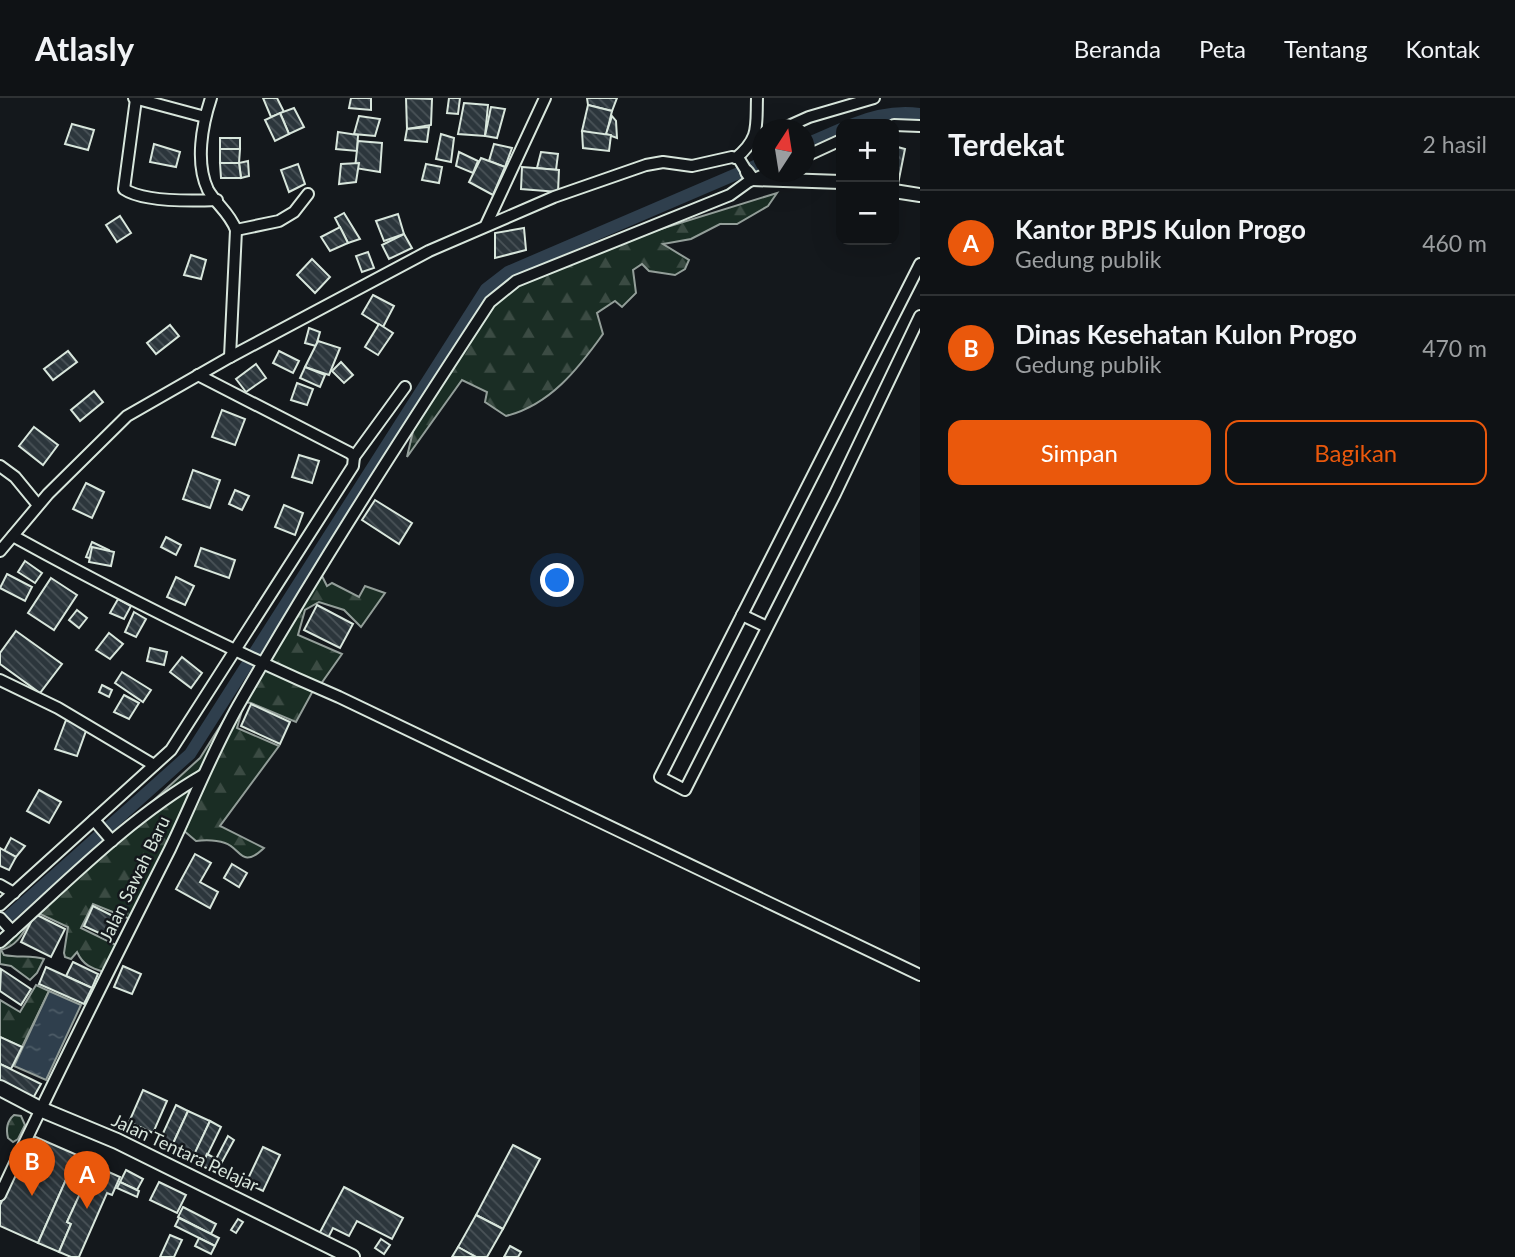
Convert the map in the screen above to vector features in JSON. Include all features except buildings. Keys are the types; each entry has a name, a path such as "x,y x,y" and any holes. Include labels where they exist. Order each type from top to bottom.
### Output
{"main road":[{"name":"Jalan Tentara Pelajar","path":"0,1088 40,1109 117,1141 352,1257"}],"street":[{"path":"205,117 135,98 124,189 134,194 180,201 217,200"},
{"path":"211,98 205,117 203,169 209,192 228,214 236,230 230,357"},
{"path":"486,225 545,98"},
{"path":"0,551 38,505 127,416 198,374 429,250 486,225 554,197 646,165 663,162 692,166 719,159 738,158 750,146 756,130 757,98"},
{"path":"805,119 874,98"},
{"path":"899,125 920,126"},
{"path":"815,152 836,142"},
{"path":"738,158 749,176 836,182"},
{"name":"Jalan Sawah Baru","path":"0,1195 260,663 490,302 516,281 730,195 752,175"},
{"path":"899,192 920,195"},
{"path":"236,230 279,221 294,212 308,194"},
{"path":"920,264 660,777 685,790 835,494 920,316"},
{"path":"198,374 354,457"},
{"path":"0,905 96,822 171,750 237,652 350,472 354,457 405,387"},
{"path":"0,466 15,477 38,505"},
{"path":"13,536 127,599 260,663 339,697 920,975"},
{"path":"742,615 767,627"},
{"path":"0,680 58,708 154,765"},
{"path":"0,942 7,925 110,839 172,793 203,775"},
{"path":"96,822 110,839"},
{"path":"0,885 14,892"}],"green space":[{"path":"777,193 768,206 737,224 720,224 691,239 663,244 689,260 685,269 675,275 649,271 642,264 633,270 636,293 622,307 615,301 597,313 603,334 573,372 549,394 522,411 506,416 485,402 487,392 462,380 407,457 416,418 495,296 515,283 638,236"},
{"path":"321,574 327,586 332,583 359,597 365,586 385,593 361,627 344,610 319,602 305,610 298,635 342,654 318,688 315,687 296,722 245,702 263,672 270,668 268,662"},
{"path":"229,712 176,828 130,919 93,904 81,928 116,945 104,972 88,965 77,952 71,959 65,957 68,927 36,912 18,940 1,950 4,955 44,959 37,973 30,980 11,966 0,964 0,935 97,852 200,758"},
{"path":"241,714 237,728 279,746 220,826 264,848 250,857 242,856 225,843 196,841 183,830 237,715"},
{"path":"36,985 49,991 22,1047 0,1037 0,1000 20,1012"},
{"path":"14,1115 21,1116 25,1125 18,1139 13,1142 8,1138 7,1129"}],"water":[{"path":"49,991 81,1005 46,1080 14,1066"}],"waterway":[{"path":"869,119 903,113 920,114"},
{"path":"815,140 836,131"},
{"path":"0,924 190,754 486,289 508,272 752,167"}],"place":[{"name":"Dinas Kesehatan Kulon Progo","path":"32,1196"},
{"name":"Kantor BPJS Kulon Progo","path":"87,1209"}]}
